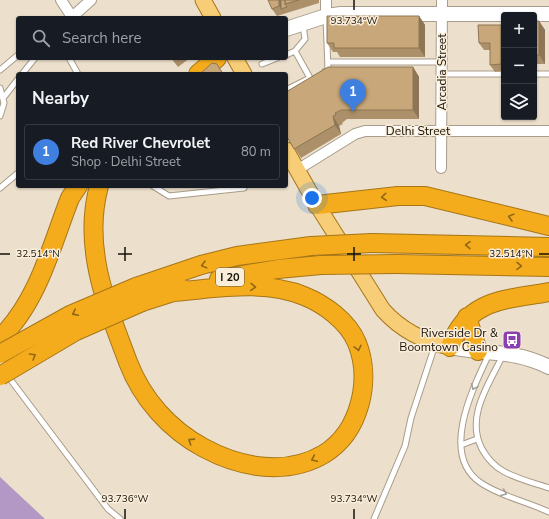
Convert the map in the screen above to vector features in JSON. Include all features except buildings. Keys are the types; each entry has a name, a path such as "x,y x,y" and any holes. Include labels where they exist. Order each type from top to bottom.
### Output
{"highway":[{"path":"200,72 215,60"},
{"path":"0,338 23,310 39,280 70,198 77,188"},
{"path":"99,188 95,211 94,251 103,294 130,367 140,388 154,408 171,425 191,441 214,453 237,462 265,468 286,468 306,462 325,454 340,440 353,421 360,404 364,384 362,365 356,342 344,323 328,309 303,295 278,289 239,287 172,292"},
{"path":"317,205 398,196 425,196 549,226"},
{"name":"I 20","path":"1,366 70,315 139,294 201,265 237,256 311,246 372,243 549,247"},
{"name":"I 20","path":"139,294 172,292 202,283 245,274 321,265 396,264 549,267"},
{"path":"443,345 474,311 490,303 549,292"},
{"path":"467,317 491,351"}],"main road":[{"path":"203,0 212,16"},
{"path":"288,29 326,16 341,14 549,14"},
{"path":"236,60 243,72"},
{"path":"288,154 317,205 384,310 395,321 411,333 443,345 525,357 549,368"}],"street":[{"path":"61,0 70,16"},
{"path":"72,16 91,0"},
{"path":"326,0 326,16"},
{"name":"Arcadia Street","path":"441,168 442,0"},
{"name":"Delhi Street","path":"297,170 360,132 549,132"}],"lane":[{"path":"322,73 328,70 326,16"},
{"path":"288,54 295,51 305,39 302,24"},
{"path":"295,51 310,78"},
{"path":"0,70 16,57"},
{"path":"24,72 33,60"},
{"path":"70,60 77,72"},
{"path":"262,64 272,60"},
{"path":"328,62 442,62"},
{"path":"442,74 501,74"},
{"path":"537,74 549,74"},
{"path":"288,89 316,75"},
{"path":"4,97 16,82"},
{"path":"0,88 4,97 4,108 0,116"},
{"path":"0,188 16,175"},
{"path":"156,188 168,196 244,188"},
{"path":"374,519 405,446 413,412 443,345"},
{"path":"491,351 475,423 477,439 486,456 499,469 549,488"},
{"path":"491,351 468,402 461,445 466,467 485,485 549,512"},
{"path":"1,366 108,509 120,519"},
{"path":"461,445 477,439"}],"shaded area":[{"path":"0,477 45,519 0,519"}],"place":[{"name":"Red River Chevrolet","path":"353,112"},
{"name":"Riverside Dr & Boomtown Casino","path":"512,340"}]}
